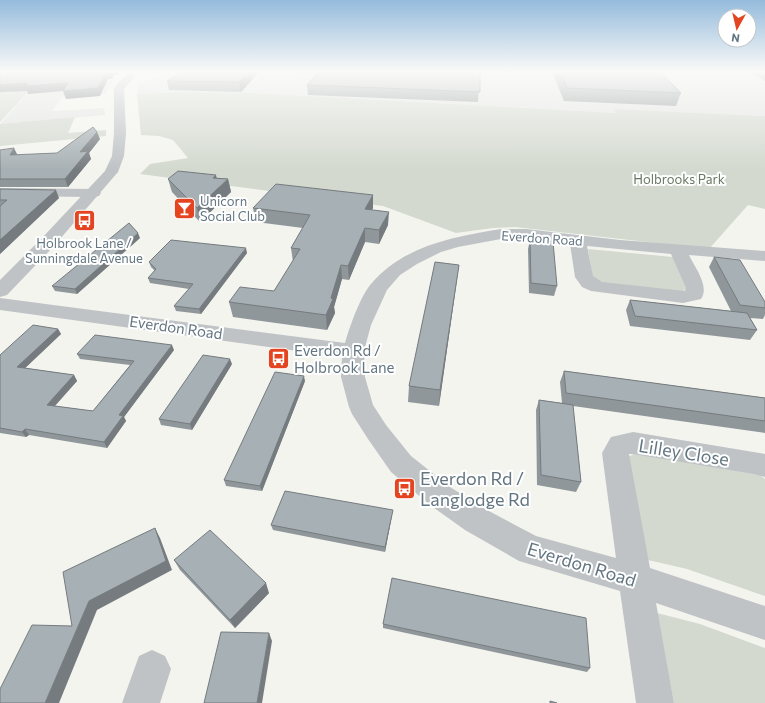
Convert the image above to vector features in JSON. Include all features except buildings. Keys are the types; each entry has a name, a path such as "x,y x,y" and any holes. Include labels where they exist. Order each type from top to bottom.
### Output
{"street":[{"path":"0,291 94,193 111,172 118,156 120,133 119,105"},
{"path":"0,192 94,193"},
{"name":"Everdon Road","path":"765,256 578,240 526,234 501,234 455,242 435,248 394,271 378,288 361,325 352,351 353,377 361,407 377,432 401,464 440,496 476,520 530,550 634,579 765,623"},
{"path":"578,240 584,277 589,283 598,287 683,297 694,295 695,288 677,249"},
{"name":"Everdon Road","path":"0,304 352,351"},
{"name":"Lilley Close","path":"655,703 615,453 620,445 632,443 758,463 765,466"}],"shaded area":[{"path":"17,105 56,105 52,111 104,108 105,115 0,124"},
{"path":"467,105 765,105 765,116 614,109 617,113"}],"green space":[{"path":"0,105 16,105 0,122"},
{"name":"Holbrooks Park","path":"138,105 467,105 616,113 614,109 765,116 765,209 748,205 709,249 515,227 493,228 456,233 383,206 140,174 150,164 188,158 173,140 159,136 141,135"},
{"path":"75,117 68,133 106,130 106,136 0,146 0,124"},
{"path":"588,249 673,257 687,289 681,292 598,283 593,279"},
{"path":"636,453 757,473 765,479 765,596 687,569 648,560 628,457"},
{"path":"657,613 700,624 765,648 765,703 674,703"}],"place":[{"name":"Unicorn Social Club","path":"185,208"},
{"name":"Holbrook Lane / Sunningdale Avenue","path":"84,221"},
{"name":"Everdon Rd / Holbrook Lane","path":"279,359"},
{"name":"Everdon Rd / Langlodge Rd","path":"404,488"}]}
